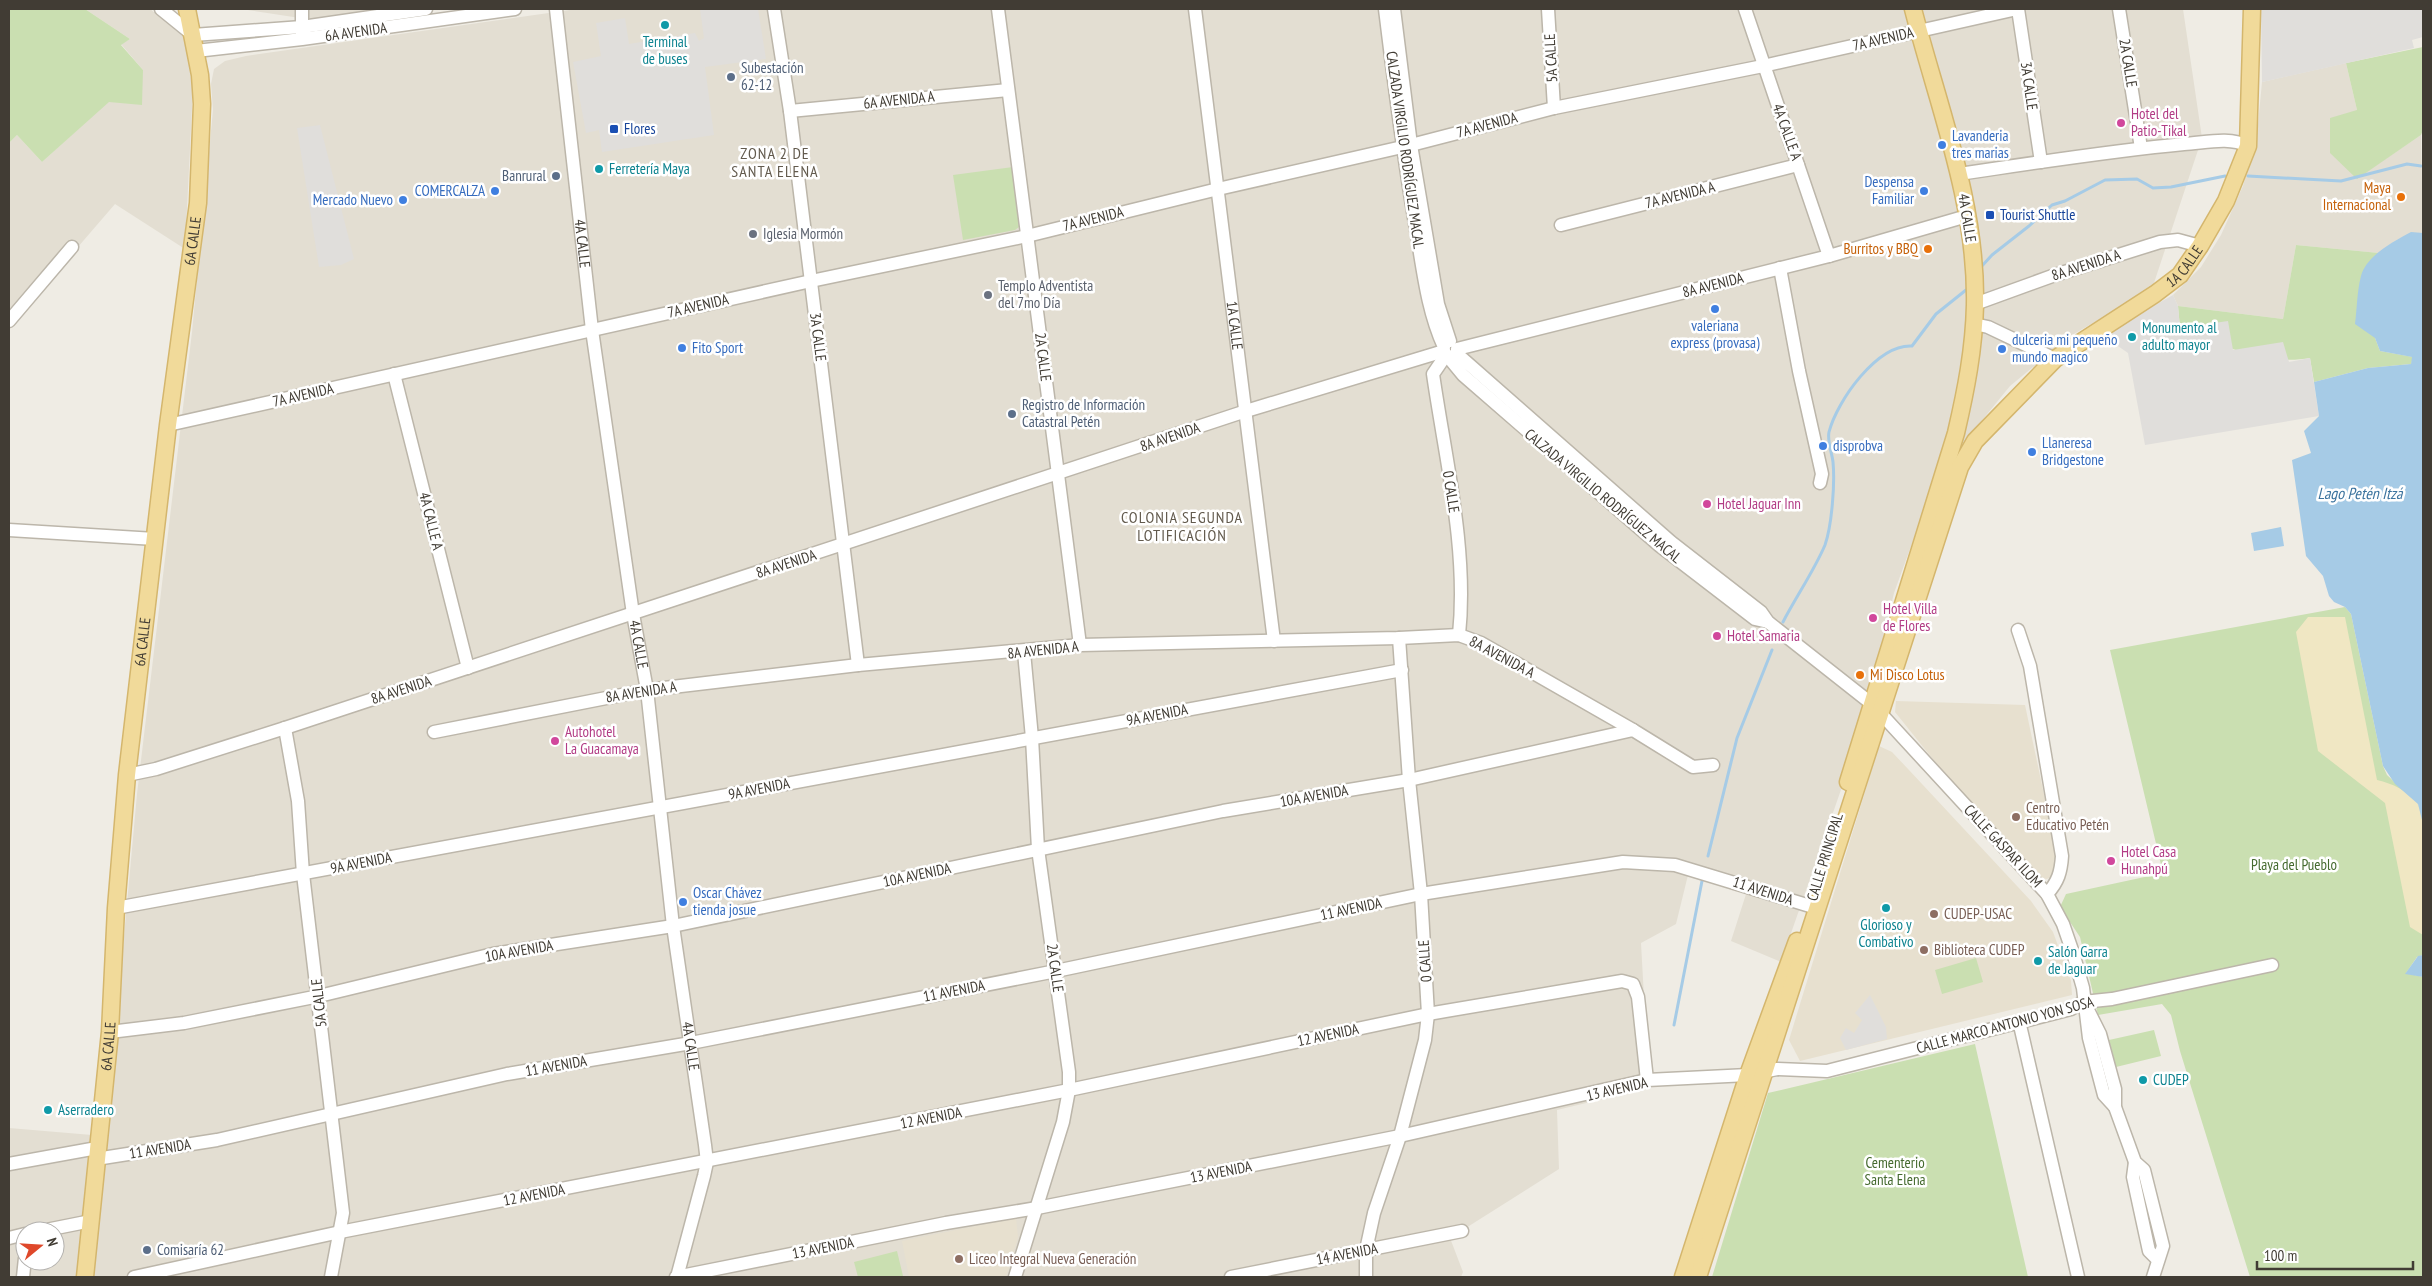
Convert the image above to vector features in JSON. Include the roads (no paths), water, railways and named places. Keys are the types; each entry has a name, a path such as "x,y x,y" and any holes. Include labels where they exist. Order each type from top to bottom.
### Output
{"main road":[{"name":"6A CALLE","path":"85,1277 110,1032 116,908 127,775 168,425 198,203 202,104 195,43 188,9"},
{"name":"4A CALLE","path":"1913,9 1959,174 1971,239 1975,304 1974,324 1969,377 1956,433"},
{"name":"1A CALLE","path":"1975,441 2055,358 2155,294 2180,275 2200,246 2226,200 2248,146 2252,9"},
{"name":"CALLE PRINCIPAL","path":"1698,1277 1766,1071 1877,709 1956,433"},
{"name":"CALLE PRINCIPAL","path":"1683,1277 1748,1075 1810,906 1949,497 1960,467 1975,441"}],"street":[{"path":"161,9 195,43"},
{"path":"302,9 302,33"},
{"name":"6A AVENIDA","path":"302,33 426,9"},
{"name":"6A AVENIDA","path":"195,43 515,9"},
{"name":"4A CALLE","path":"556,9 592,330 633,614 647,690 673,926 707,1162 676,1277"},
{"name":"3A CALLE","path":"774,9 790,111 858,666"},
{"name":"2A CALLE","path":"998,9 1080,645"},
{"name":"1A CALLE","path":"1195,9 1274,641"},
{"name":"CALZADA VIRGILIO RODRÍGUEZ MACAL","path":"1385,9 1427,296 1436,329 1463,375 1660,546 1755,619 1768,622 1877,709"},
{"name":"CALZADA VIRGILIO RODRÍGUEZ MACAL","path":"1394,9 1406,146"},
{"name":"5A CALLE","path":"1548,9 1554,108"},
{"name":"4A CALLE A","path":"1745,9 1829,256"},
{"name":"7A AVENIDA","path":"168,425 811,281 1027,236 1218,189 1406,146 1554,108 1763,66 2018,9"},
{"name":"3A CALLE","path":"2018,9 2041,162"},
{"name":"2A CALLE","path":"2119,9 2141,148"},
{"name":"6A AVENIDA A","path":"790,111 1008,90"},
{"path":"1959,174 2141,148 2224,141 2240,141 2248,146"},
{"name":"7A AVENIDA A","path":"1560,226 1798,165"},
{"name":"8A AVENIDA","path":"127,775 156,769 285,728 1246,411 1450,351 1829,256 1967,216"},
{"name":"8A AVENIDA A","path":"1975,304 2055,275 2160,242 2178,240 2200,246"},
{"path":"9,321 72,247"},
{"path":"1780,268 1799,371 1822,474 1820,483"},
{"path":"1974,324 1988,327 2055,358"},
{"name":"0 CALLE","path":"1450,351 1433,374 1458,544 1462,605 1459,634"},
{"name":"4A CALLE A","path":"394,374 468,668"},
{"path":"9,530 155,539"},
{"path":"2018,630 2030,666 2062,856 2061,870 2056,884 2047,894"},
{"name":"8A AVENIDA A","path":"434,732 647,690 858,666 1024,652 1080,645 1399,638 1459,634 1481,643 1633,730"},
{"name":"0 CALLE","path":"1366,1277 1366,1250 1374,1213 1400,1136 1424,1040 1428,1014 1421,894 1409,780 1399,638"},
{"name":"2A CALLE","path":"1015,1277 1063,1122 1070,1090 1056,971 1038,849 1032,738 1024,652"},
{"name":"9A AVENIDA","path":"116,908 1402,670"},
{"name":"CALLE GASPAR ILOM","path":"1877,709 2047,894 2063,924 2083,988 2083,1002 2089,1038 2104,1095 2115,1107 2135,1162 2133,1177 2149,1251 2158,1260 2153,1277"},
{"name":"5A CALLE","path":"285,728 298,802 330,1116 343,1214 331,1277"},
{"path":"1633,730 1693,768 1713,765"},
{"name":"10A AVENIDA","path":"110,1032 184,1023 319,996 493,954 673,926 1223,812 1409,780 1633,730"},
{"name":"11 AVENIDA","path":"9,1164 216,1140 330,1116 507,1074 691,1043 1056,971 1421,894 1623,862 1675,864 1810,906"},
{"name":"CALLE MARCO ANTONIO YON SOSA","path":"1766,1071 1827,1071 2072,1009 2083,1002 2112,999 2272,965"},
{"name":"12 AVENIDA","path":"134,1277 340,1232 1070,1090 1428,1014 1622,981 1633,984 1638,997 1648,1080"},
{"path":"2019,1021 2078,1277"},
{"name":"13 AVENIDA","path":"676,1277 946,1222 1037,1208 1400,1136 1648,1080 1748,1075 1766,1071"},
{"path":"65,1226 91,1221"},
{"name":"14 AVENIDA","path":"1231,1277 1462,1231"}],"water":[{"name":"Lago Petén Itzá","path":"2411,232 2423,233 2423,824 2418,804 2395,784 2383,766 2351,614 2345,607 2334,602 2329,596 2323,576 2306,556 2292,460 2311,453 2304,431 2319,416 2314,382 2368,368 2411,364 2412,357 2380,351 2375,338 2355,324 2359,288 2364,269 2382,250"},
{"path":"2281,527 2284,546 2254,551 2251,533"},
{"path":"2423,955 2423,977 2405,974 2418,956"}],"waterway":[{"path":"2248,176 2341,181 2407,164 2421,166"},
{"path":"1981,267 1992,255 2052,205 2065,201 2105,180 2137,179 2153,188 2171,187 2225,176"},
{"path":"1783,622 1825,545 1831,515 1834,481 1829,432 1840,405 1872,364 1885,354 1899,348 1912,346 1936,314 1966,290"},
{"path":"1708,856 1737,738 1772,650"},
{"path":"1674,1025 1702,881"}],"place":[{"name":"Terminal de buses","path":"665,25"},
{"name":"Subestación 62-12","path":"731,77"},
{"name":"Hotel del Patio-Tikal","path":"2121,123"},
{"name":"Flores","path":"614,129"},
{"name":"Lavanderia tres marias","path":"1942,145"},
{"name":"Ferretería Maya","path":"599,169"},
{"name":"Banrural","path":"556,176"},
{"name":"COMERCALZA","path":"495,191"},
{"name":"Despensa Familiar","path":"1924,191"},
{"name":"Maya Internacional","path":"2401,197"},
{"name":"Mercado Nuevo","path":"403,200"},
{"name":"Tourist Shuttle","path":"1990,215"},
{"name":"Iglesia Mormón","path":"753,234"},
{"name":"Burritos y BBQ","path":"1928,249"},
{"name":"Templo Adventista del 7mo Día","path":"988,295"},
{"name":"valeriana express (provasa)","path":"1715,309"},
{"name":"Monumento al adulto mayor","path":"2132,337"},
{"name":"Fito Sport","path":"682,348"},
{"name":"dulceria mi pequeño mundo magico","path":"2002,349"},
{"name":"Registro de Información Catastral Petén","path":"1012,414"},
{"name":"disprobva","path":"1823,446"},
{"name":"Llaneresa Bridgestone","path":"2032,452"},
{"name":"Hotel Jaguar Inn","path":"1707,504"},
{"name":"Hotel Villa de Flores","path":"1873,618"},
{"name":"Hotel Samaria","path":"1717,636"},
{"name":"Mi Disco Lotus","path":"1860,675"},
{"name":"Autohotel La Guacamaya","path":"555,741"},
{"name":"Centro Educativo Petén","path":"2016,817"},
{"name":"Hotel Casa Hunahpú","path":"2111,861"},
{"name":"Oscar Chávez tienda josue","path":"683,902"},
{"name":"Glorioso y Combativo","path":"1886,908"},
{"name":"CUDEP-USAC","path":"1934,914"},
{"name":"Biblioteca CUDEP","path":"1924,950"},
{"name":"Salón Garra de Jaguar","path":"2038,961"},
{"name":"CUDEP","path":"2143,1080"},
{"name":"Aserradero","path":"48,1110"},
{"name":"Comisaría 62","path":"147,1250"},
{"name":"Liceo Integral Nueva Generación","path":"959,1259"}],"district":[{"name":"ZONA 2 DE SANTA ELENA","path":"775,162"},
{"name":"COLONIA SEGUNDA LOTIFICACIÓN","path":"1182,526"}],"park label":[{"name":"Playa del Pueblo","path":"2294,865"},
{"name":"Cementerio Santa Elena","path":"1895,1172"}]}
